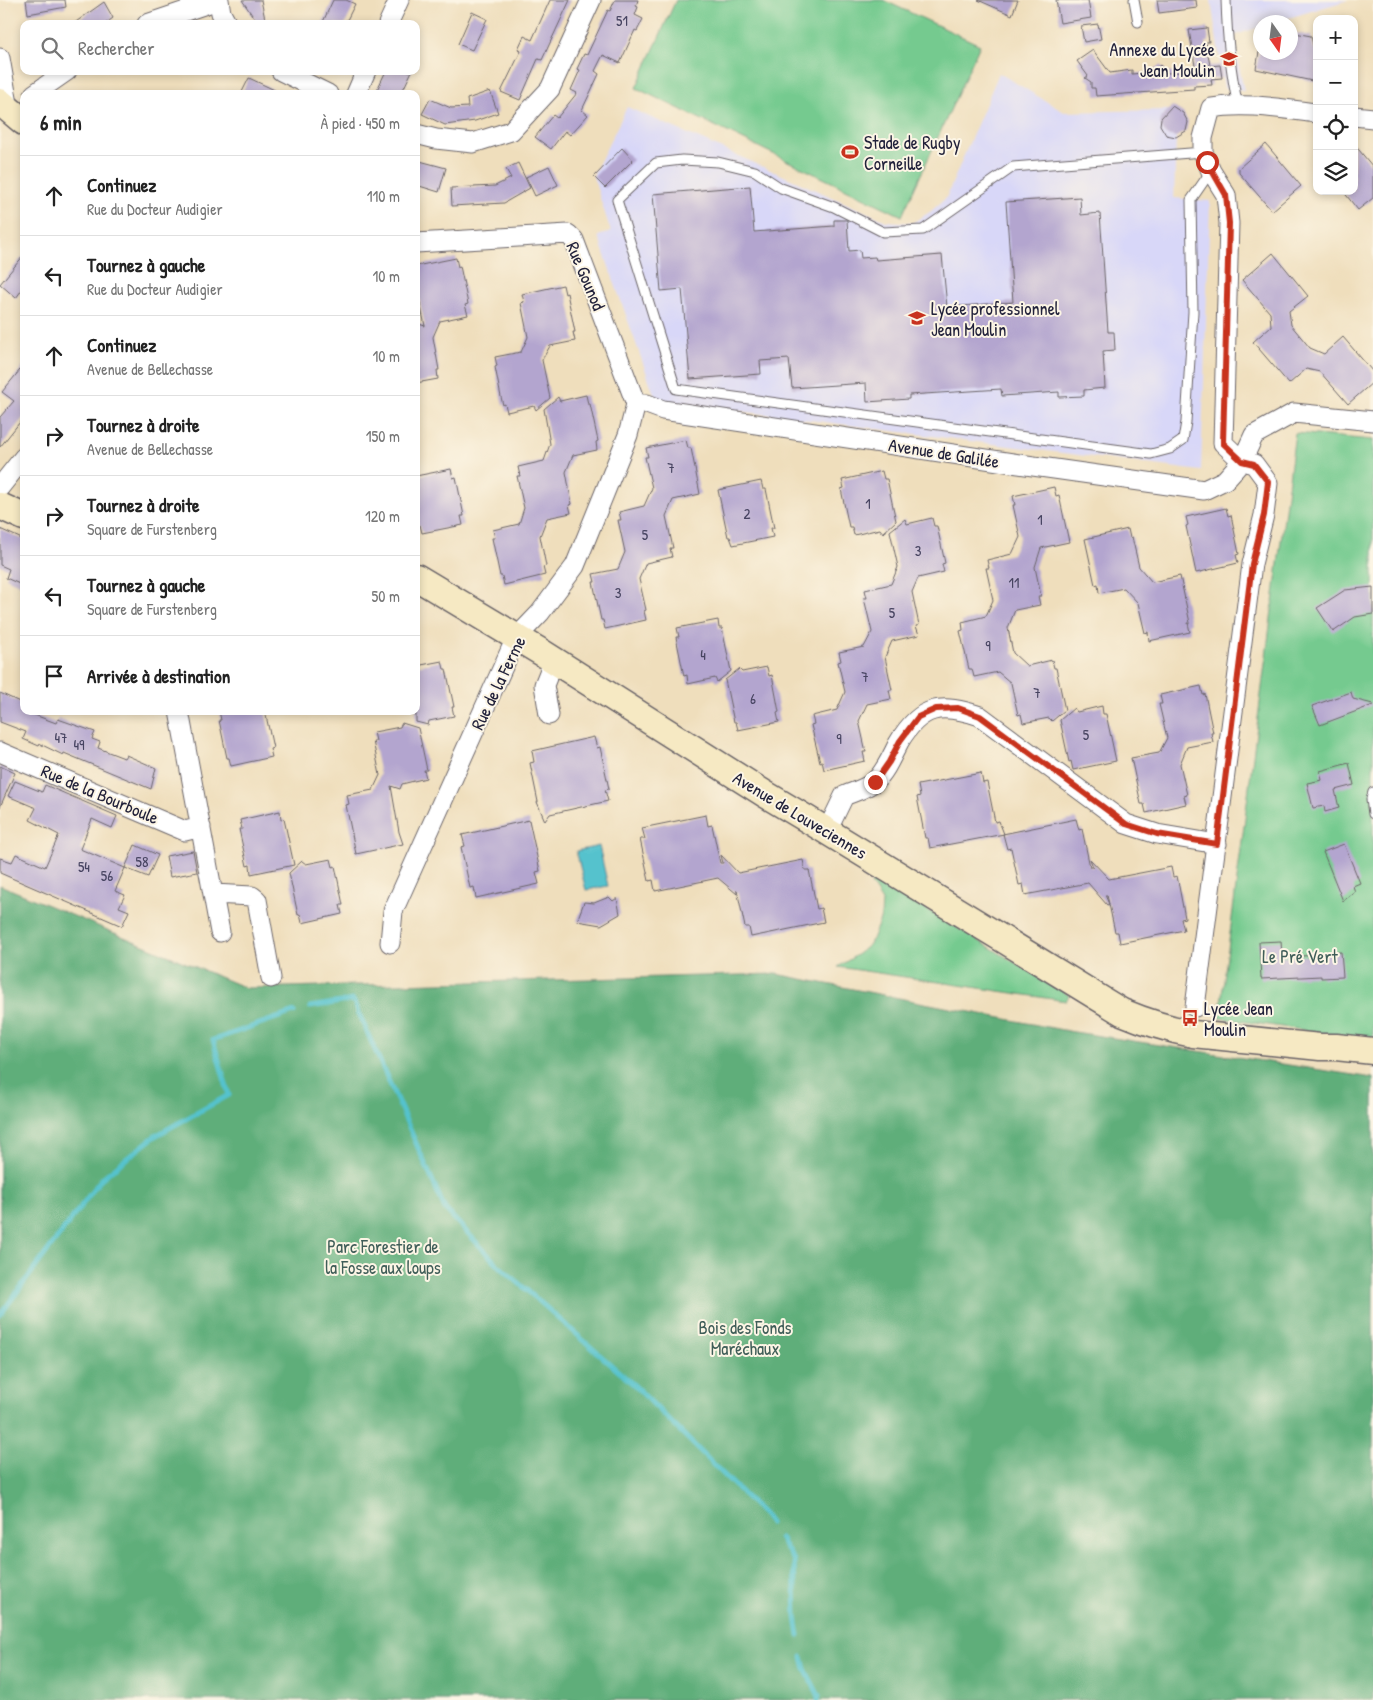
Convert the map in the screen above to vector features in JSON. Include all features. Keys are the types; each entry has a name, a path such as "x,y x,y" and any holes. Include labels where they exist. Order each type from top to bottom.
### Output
{"street":[{"path":"159,20 218,0 225,20"},
{"path":"390,20 399,0"},
{"path":"420,135 436,139 473,143 511,131 550,89 591,0"},
{"path":"0,58 11,111"},
{"path":"40,90 61,75"},
{"path":"289,75 320,90"},
{"path":"358,90 364,75"},
{"path":"1195,1006 1252,564 1264,515 1268,482 1254,464 1242,461 1223,443 1229,223 1226,195 1211,171 1203,152 1203,138 1212,108 1227,105 1256,106 1313,113"},
{"path":"1358,116 1373,118"},
{"name":"Rue Gounod","path":"420,243 568,234 574,240 636,404"},
{"name":"Avenue de Galilée","path":"636,404 647,404 683,414 1204,490 1225,480 1242,461 1254,435 1294,413 1373,420"},
{"name":"Rue de la Ferme","path":"390,943 393,910 516,638 540,613 575,566 628,435 636,404"},
{"path":"0,488 20,462"},
{"path":"0,506 20,515"},
{"name":"Avenue de Louveciennes","path":"420,579 554,660 765,794 1122,1012 1155,1025 1193,1034 1373,1051"},
{"path":"549,715 544,685 554,660"},
{"path":"827,831 844,796 875,782 889,762 900,741 918,717 936,709 958,708 980,716 1126,824 1157,834 1217,844"},
{"path":"179,715 193,829 213,894 220,932"},
{"name":"Rue de la Bourboule","path":"0,752 193,829"},
{"path":"213,894 252,896 258,900 272,978"},
{"path":"1320,1047 1337,1058 1373,1064"}],"lane":[{"path":"1134,0 1138,22"},
{"path":"1226,0 1227,42 1238,106"},
{"path":"1203,152 1013,166 924,230 883,232 834,207 781,188 755,171 718,162 682,160 656,163 617,200 676,389 1151,454 1170,449 1182,440 1186,422 1193,312 1191,200 1211,171"},
{"path":"1373,792 1371,800 1373,814"}],"shaded area":[{"name":"Annexe du Lycée Jean Moulin","path":"1211,0 1348,0 1298,15 1253,15 1253,29 1233,36 1244,91 1224,88"},
{"name":"Lycée professionnel Jean Moulin","path":"999,73 1064,112 1170,110 1163,115 1160,125 1166,135 1176,137 1174,198 1210,201 1201,471 656,400 598,236 611,232 593,176 627,107 886,221 912,223 930,212 946,198"}],"green space":[{"name":"Stade de Rugby Corneille","path":"676,0 883,0 980,45 902,216 636,88"},
{"name":"Le Pré Vert","path":"1295,433 1373,440 1373,1040 1219,1018"},
{"path":"875,878 1069,995 1066,1001 838,967 870,944 881,917 882,901 871,884"},
{"name":"Bois des Fonds Maréchaux","path":"0,885 246,988 776,974 1068,1031 1373,1078 1373,1509 1369,1558 1373,1573 1373,1700 0,1700"}],"water":[{"path":"599,846 608,886 586,890 576,851"}],"building":[{"path":"26,0 65,0 66,7 28,14"},
{"path":"242,0 261,0 265,20 255,20"},
{"path":"333,0 346,0 355,4 347,20 324,20"},
{"path":"550,0 570,0 542,60 538,59 520,100 501,92 521,51 518,49 524,36 532,40"},
{"path":"615,0 638,0 635,15 643,19 637,31 635,30 620,63 603,55 595,71 599,74 582,110 588,115 570,135 565,131 551,149 535,137 553,115 557,118 577,93 571,90 580,70 577,69 584,54 587,55 608,10 610,11"},
{"path":"978,0 1018,0 1012,15"},
{"path":"1056,0 1088,0 1091,18 1060,23"},
{"path":"1157,0 1196,0 1197,8 1159,13"},
{"path":"104,2 113,18 110,20 79,20"},
{"path":"472,12 487,19 472,50 458,44"},
{"path":"1098,24 1101,39 1084,42 1081,26"},
{"path":"1207,28 1209,42 1206,42 1210,66 1220,65 1222,78 1211,79 1212,85 1194,86 1194,89 1096,96 1095,88 1091,88 1091,82 1085,78 1088,76 1077,61 1093,50 1110,73 1132,70 1132,74 1151,72 1160,65 1168,73 1193,71 1192,66 1195,66 1189,30"},
{"path":"1298,34 1311,36 1313,45 1313,81 1256,69 1258,60 1298,60"},
{"path":"384,75 410,75 403,90 377,90"},
{"path":"249,78 274,90 243,90"},
{"path":"490,91 498,113 475,121 445,125 422,114 430,99 451,108 468,107 467,99"},
{"path":"1172,106 1183,113 1188,122 1186,131 1176,137 1166,135 1160,125 1161,118"},
{"path":"1266,144 1301,186 1272,211 1239,173 1239,168"},
{"path":"622,148 633,160 605,188 594,177"},
{"path":"1358,149 1373,167 1373,198 1358,210 1346,195 1358,195"},
{"path":"420,161 446,168 439,192 420,186"},
{"path":"518,163 530,188 504,203 452,206 451,188 495,186 511,178 506,169"},
{"path":"549,166 558,185 535,196 526,177"},
{"path":"750,186 754,232 834,226 834,220 847,220 849,251 860,250 861,258 875,257 876,260 942,255 947,307 1013,302 1006,202 1080,197 1081,215 1100,213 1108,332 1114,332 1115,350 1103,351 1105,388 1084,390 1084,396 1059,397 1059,392 1002,396 1001,389 909,395 909,399 867,402 866,383 792,388 789,359 760,361 761,374 690,379 682,289 661,291 653,194"},
{"path":"1273,253 1308,296 1289,311 1291,325 1310,348 1324,354 1343,337 1373,372 1373,382 1348,404 1320,372 1306,369 1289,384 1253,342 1271,326 1270,313 1242,280"},
{"path":"456,258 458,267 460,266 468,304 465,305 468,315 440,321 433,337 439,370 437,370 438,379 420,382 420,324 425,326 420,303 420,265"},
{"path":"20,260 20,292 16,298 0,284"},
{"path":"563,285 565,294 567,293 575,341 550,346 542,360 550,398 536,410 534,406 507,412 501,397 495,357 521,352 528,337 521,303 524,302 522,294"},
{"path":"20,370 20,422 0,447 0,417 14,401 2,392"},
{"path":"586,395 588,404 590,404 598,441 596,442 597,450 573,455 566,472 572,504 569,505 571,513 547,518 540,536 546,566 543,567 545,575 504,585 502,576 500,576 492,538 495,538 493,530 519,524 524,508 517,476 520,476 518,467 544,461 550,444 544,409 558,397 560,401"},
{"path":"686,440 688,448 691,448 700,494 673,500 666,516 673,548 670,548 672,557 646,563 639,579 646,610 644,611 646,620 605,629 603,620 601,620 593,574 618,569 625,552 618,520 621,520 619,512 644,506 652,488 645,457 648,457 646,448"},
{"path":"451,469 453,478 456,477 464,516 461,516 463,525 422,533 420,525 420,475"},
{"path":"882,471 884,479 887,479 896,521 883,533 880,529 854,535 852,527 849,527 841,489 844,488 842,480"},
{"path":"761,481 763,489 766,489 774,528 771,528 773,537 733,545 730,537 728,537 718,490"},
{"path":"1054,487 1056,496 1059,495 1069,542 1041,548 1035,567 1041,596 1038,596 1040,605 1015,610 1008,628 1013,653 1027,666 1052,660 1054,668 1056,668 1065,710 1052,721 1049,718 1023,723 1021,714 1018,715 1011,683 998,672 974,677 972,669 969,669 960,631 963,630 962,622 986,616 993,600 986,568 989,568 987,560 1012,554 1020,537 1013,505 1015,505 1013,496"},
{"path":"1226,508 1228,516 1231,515 1239,554 1236,555 1238,563 1196,573 1186,526 1188,525 1186,517"},
{"path":"932,518 934,526 937,526 945,563 942,564 944,572 918,578 912,592 919,625 916,626 919,635 892,641 885,657 892,690 889,690 891,699 867,704 859,721 866,752 863,752 865,761 824,770 822,761 820,762 811,725 814,724 812,716 837,710 845,692 838,662 841,661 839,652 864,647 872,632 864,598 867,598 865,590 891,584 898,567 890,531 905,519 907,524"},
{"path":"0,529 20,538 20,584 6,578 9,569 0,565"},
{"path":"1128,529 1130,538 1132,537 1139,567 1152,582 1180,576 1190,623 1188,623 1190,632 1149,641 1148,632 1145,633 1138,603 1124,588 1099,593 1098,584 1095,585 1085,539"},
{"path":"1373,587 1373,614 1355,617 1333,632 1317,608 1345,590"},
{"path":"718,620 719,628 722,628 731,671 717,682 715,678 688,684 687,675 684,676 676,637 679,637 677,628"},
{"path":"442,661 444,669 446,669 454,707 452,707 454,716 429,721 428,725 416,722 416,715 420,715 420,665"},
{"path":"767,667 769,676 772,675 779,722 738,730 736,722 734,722 725,680 739,669 742,672"},
{"path":"1201,686 1203,695 1205,694 1213,742 1187,747 1180,764 1187,795 1184,796 1186,804 1146,813 1144,804 1141,804 1131,758 1159,753 1167,738 1159,704 1162,704 1160,695"},
{"path":"1351,692 1353,699 1373,705 1320,725 1312,706"},
{"path":"0,693 20,702 20,715 35,715 56,723 58,719 95,732 92,739 100,742 98,748 124,758 126,755 156,768 151,789 64,753 63,755 40,744 39,746 23,739 26,732 0,722"},
{"path":"1102,706 1103,714 1106,714 1116,761 1073,770 1071,761 1069,762 1060,720 1074,708 1077,712"},
{"path":"220,715 266,715 273,748 270,749 272,757 231,766 229,758 227,758 219,720 221,720"},
{"path":"402,723 418,728 427,770 424,770 426,778 402,784 400,789 391,786 403,844 356,854 346,805 349,804 347,795 373,790 380,775 373,741 376,741 374,732 400,727"},
{"path":"594,737 597,748 600,747 609,789 605,790 608,801 550,814 545,821 537,802 530,763 534,762 532,751"},
{"path":"1349,763 1354,785 1335,790 1339,808 1325,812 1324,806 1313,808 1307,783 1322,780 1320,771"},
{"path":"0,766 15,773 0,807"},
{"path":"981,773 983,783 987,782 995,822 999,821 1004,834 930,848 928,838 925,838 917,797 920,796 918,785"},
{"path":"15,781 42,792 45,785 117,816 112,828 92,819 80,849 125,868 115,891 125,895 119,907 129,911 122,926 0,873 0,858 12,862 16,854 45,867 59,835 30,820 36,808 8,796"},
{"path":"280,811 281,820 284,819 294,865 251,874 250,865 247,866 239,829 242,829 240,820"},
{"path":"706,815 708,826 712,825 720,863 723,863 721,855 738,873 803,860 805,870 809,870 817,909 821,908 824,922 751,937 749,927 745,927 737,890 737,894 718,878 655,891 653,880 649,881 640,839 645,839 642,828"},
{"path":"1076,819 1079,830 1082,829 1090,867 1093,867 1090,859 1109,879 1171,867 1173,877 1177,876 1185,918 1181,919 1184,930 1120,943 1118,932 1115,932 1109,904 1107,905 1088,883 1025,895 1023,884 1019,885 1011,848 1007,849 1003,834"},
{"path":"529,820 540,871 536,872 539,884 476,898 474,887 470,888 461,847 465,846 462,835"},
{"path":"1344,844 1360,883 1353,886 1355,892 1343,901 1323,852"},
{"path":"135,845 158,855 148,877 125,868"},
{"path":"193,851 197,872 170,877 166,856"},
{"path":"331,859 333,867 335,866 343,905 340,905 342,914 302,923 300,914 298,915 289,873 302,861 306,864"},
{"path":"609,897 613,901 617,898 620,914 601,925 577,921 584,902 594,903"},
{"path":"1281,941 1282,957 1341,952 1343,977 1321,978 1321,976 1261,979 1259,942"}],"waterway":[{"path":"310,1007 353,1000 445,1209 496,1263 634,1385 770,1523"},
{"path":"0,1315 102,1178 155,1136 229,1095 213,1040 294,1012"},
{"path":"780,1538 794,1561 796,1617 799,1636"},
{"path":"802,1657 805,1669 819,1696 818,1700"}],"place":[{"name":"Annexe du Lycée Jean Moulin","path":"1229,59"},
{"name":"Stade de Rugby Corneille","path":"850,152"},
{"name":"Lycée professionnel Jean Moulin","path":"917,318"},
{"name":"Lycée Jean Moulin","path":"1190,1018"}],"route":[{"path":"875,782 889,762 900,741 918,717 936,709 958,708 980,716 1126,824 1157,834 1217,844 1252,564 1264,515 1268,482 1254,464 1242,461 1223,443 1229,223 1226,195 1207,162"}],"park label":[{"name":"Parc Forestier de la Fosse aux loups","path":"383,1256"}]}
